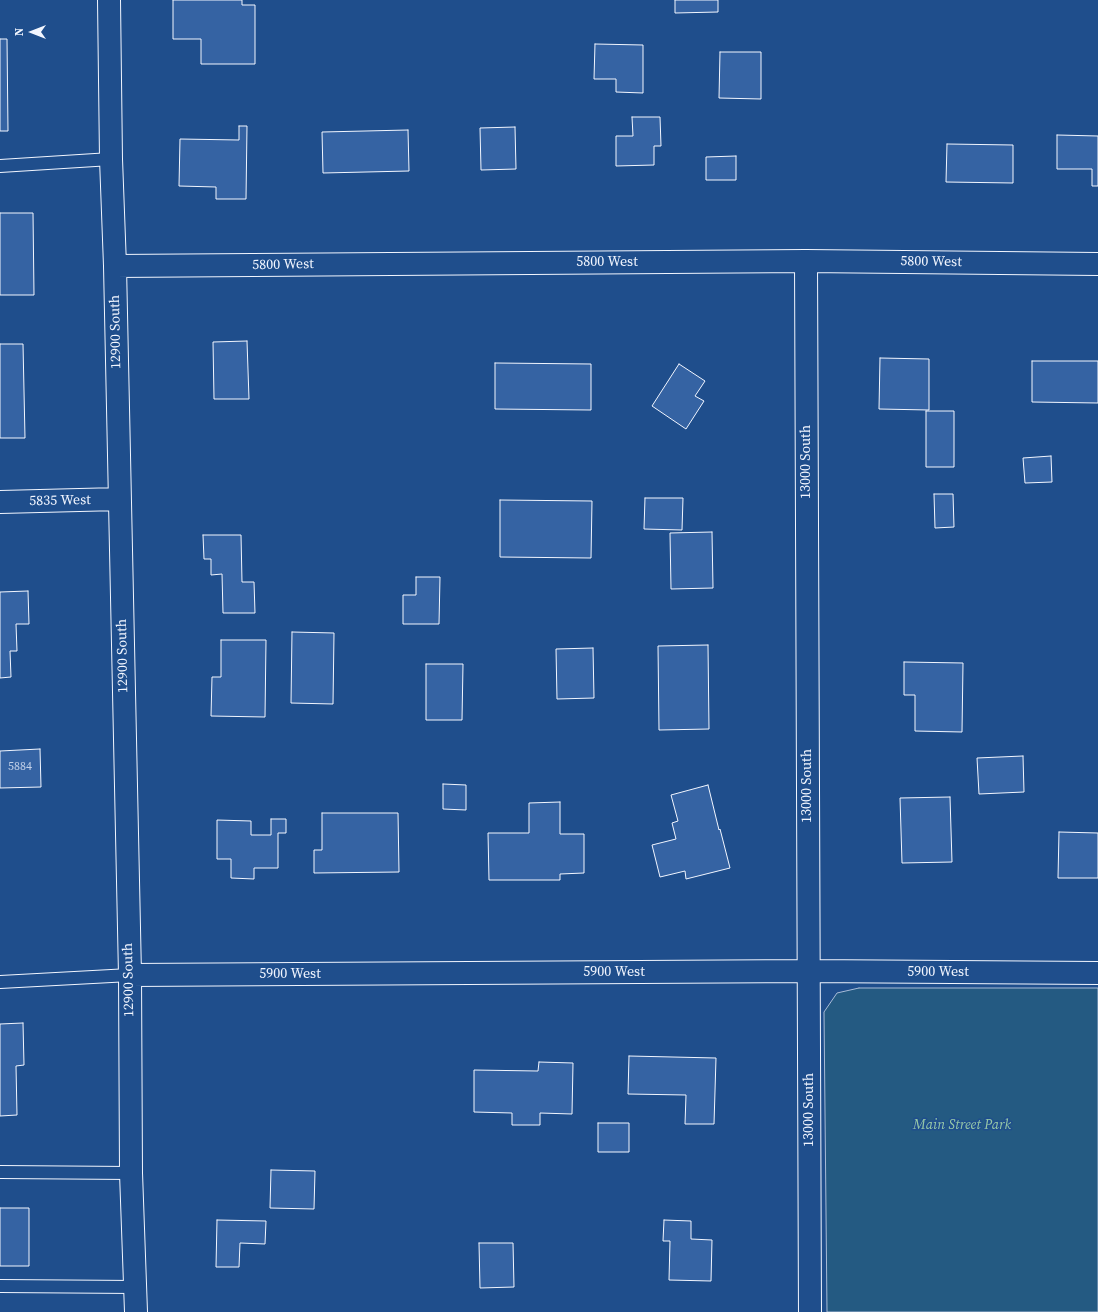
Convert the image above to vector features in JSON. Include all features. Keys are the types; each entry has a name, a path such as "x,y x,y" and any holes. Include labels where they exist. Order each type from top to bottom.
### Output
{"street":[{"name":"12900 South","path":"109,0 111,159 115,266 130,975 131,1173 136,1312"},
{"name":"5800 West","path":"115,266 806,261 1098,264"},
{"name":"13000 South","path":"806,261 810,1312"},
{"name":"5835 West","path":"0,502 119,499"},
{"name":"5900 West","path":"130,975 808,971 1098,973"}],"lane":[{"path":"0,166 111,159"},
{"path":"0,982 130,975"},
{"path":"0,1172 131,1173"},
{"path":"0,1286 135,1287"}],"green space":[{"name":"Main Street Park","path":"859,988 1098,988 1098,1312 827,1312 824,1012 837,993"}],"building":[{"path":"173,0 242,0 242,5 255,5 255,64 201,64 201,39 173,39"},
{"path":"675,0 718,0 718,12 675,13"},
{"path":"0,39 7,39 8,131 0,131"},
{"path":"595,44 643,45 643,93 616,92 616,79 594,79"},
{"path":"720,52 761,52 761,99 719,98"},
{"path":"632,117 660,117 661,146 654,146 654,165 616,166 616,136 633,136"},
{"path":"239,126 247,126 246,199 216,199 216,187 179,186 180,139 239,140"},
{"path":"515,127 516,169 481,170 480,128"},
{"path":"408,130 409,171 323,173 322,132"},
{"path":"1057,135 1098,136 1098,186 1092,186 1092,169 1057,169"},
{"path":"947,144 1013,145 1013,183 946,182"},
{"path":"736,156 736,180 706,180 706,157"},
{"path":"0,213 33,213 34,295 0,295"},
{"path":"247,341 249,399 214,399 213,342"},
{"path":"0,344 23,344 25,438 0,438"},
{"path":"880,358 929,359 929,410 879,409"},
{"path":"1032,361 1098,361 1098,403 1032,402"},
{"path":"495,363 591,364 591,410 495,409"},
{"path":"679,364 705,381 695,396 704,401 686,429 652,406"},
{"path":"926,411 954,411 954,467 926,467"},
{"path":"1051,456 1052,482 1025,483 1023,458"},
{"path":"934,494 953,494 954,527 935,528"},
{"path":"645,498 683,498 682,530 644,529"},
{"path":"500,500 592,501 591,558 500,557"},
{"path":"712,532 713,588 671,589 670,533"},
{"path":"203,535 241,535 242,582 254,582 255,613 223,613 222,574 211,575 211,559 204,559"},
{"path":"416,577 440,577 439,624 403,624 403,595 416,595"},
{"path":"28,591 29,624 16,624 17,651 10,651 11,677 0,678 0,592"},
{"path":"292,632 334,633 333,704 291,703"},
{"path":"221,640 266,640 265,717 211,716 212,677 221,677"},
{"path":"708,645 709,729 659,730 658,646"},
{"path":"593,648 594,698 557,699 556,649"},
{"path":"904,662 963,663 962,732 915,731 915,695 904,695"},
{"path":"426,664 463,664 462,720 426,720"},
{"path":"40,749 41,787 0,788 0,751"},
{"path":"1023,756 1024,792 979,794 977,758"},
{"path":"443,784 466,785 466,810 443,809"},
{"path":"708,785 730,868 686,879 685,871 660,877 652,845 676,839 672,823 678,821 671,795"},
{"path":"950,797 952,862 902,863 900,798"},
{"path":"560,802 560,834 584,834 584,873 560,874 560,880 489,880 488,833 529,833 529,803"},
{"path":"322,813 398,813 399,872 314,873 314,850 322,850"},
{"path":"271,819 286,819 286,833 278,833 278,868 254,868 254,879 231,878 231,859 217,859 217,820 251,821 251,835 271,835"},
{"path":"1059,832 1098,833 1098,878 1058,878"},
{"path":"23,1023 24,1065 16,1066 17,1115 0,1116 0,1024"},
{"path":"629,1056 716,1058 714,1124 685,1124 686,1095 628,1094"},
{"path":"539,1062 573,1063 572,1114 540,1113 540,1125 512,1125 512,1113 474,1112 474,1070 538,1071"},
{"path":"598,1123 629,1123 629,1152 598,1152"},
{"path":"271,1170 315,1171 314,1209 270,1208"},
{"path":"0,1208 29,1208 29,1266 0,1266"},
{"path":"217,1220 266,1221 265,1244 240,1243 239,1267 216,1267"},
{"path":"664,1220 691,1221 691,1239 712,1240 711,1281 669,1280 670,1241 663,1241"},
{"path":"479,1243 513,1243 514,1287 480,1288"}]}
